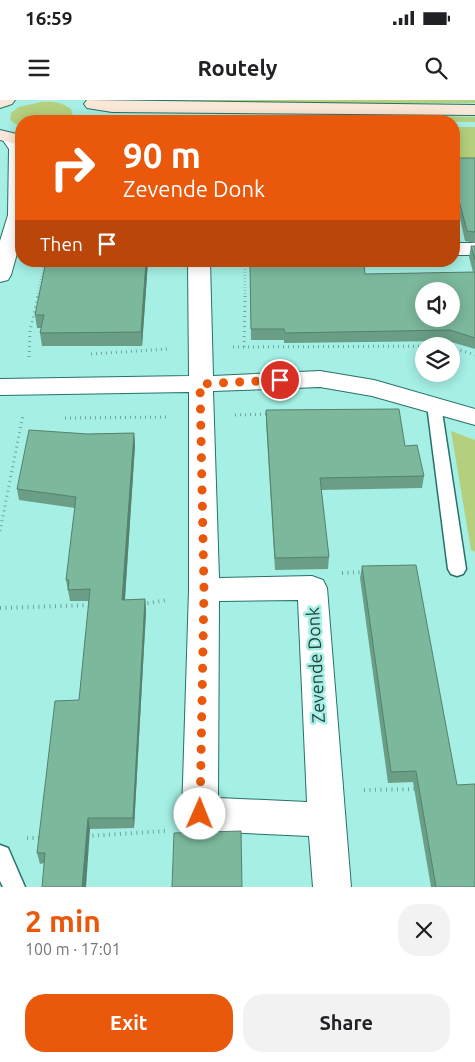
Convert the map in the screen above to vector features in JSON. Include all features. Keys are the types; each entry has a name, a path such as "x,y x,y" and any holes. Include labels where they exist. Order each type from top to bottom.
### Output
{"main road":[{"path":"0,103 6,100"},
{"path":"91,108 475,110"},
{"path":"180,115 266,108"}],"street":[{"path":"0,275 15,224"},
{"path":"460,249 475,249"},
{"path":"199,267 202,347 200,384 204,590 200,814 324,805"},
{"path":"0,386 200,384 320,379 374,388 475,417"},
{"name":"Zevende Donk","path":"204,590 312,588 324,805 332,887"}],"lane":[{"path":"434,405 456,570"},
{"path":"0,855 14,887"}],"path":[{"path":"244,347 245,267"},
{"path":"460,350 475,355"},
{"path":"312,588 330,573 369,572"},
{"path":"136,604 155,603 204,590"},
{"path":"0,608 97,605"},
{"path":"324,805 428,788"},
{"path":"83,836 182,830 200,814"},
{"path":"24,838 53,838"}],"green space":[{"path":"145,100 475,100 475,103 145,103"},
{"path":"41,102 60,103 71,109 73,115 15,115 15,124 10,120 11,113 19,107"},
{"path":"460,117 475,117 475,122 460,122"},
{"path":"460,127 475,127 475,164 460,164"},
{"path":"451,431 475,440 475,552 471,550"}],"building":[{"path":"460,158 475,158 475,232 467,231 460,204"},
{"path":"471,246 475,246 475,260"},
{"path":"45,267 146,267 141,332 40,333 44,315 35,315"},
{"path":"250,267 364,267 365,274 475,272 475,338 450,330 285,333 284,329 251,329"},
{"path":"399,409 405,446 417,445 424,476 320,478 329,557 275,558 266,410"},
{"path":"29,430 88,434 134,433 122,600 145,599 133,818 88,818 82,887 42,887 45,853 37,853 55,701 79,700 90,589 68,590 69,580 66,580 76,497 17,489"},
{"path":"416,565 457,785 475,784 475,887 436,887 416,771 391,772 362,566"},
{"path":"241,831 242,887 172,887 174,833"}],"route":[{"path":"200,814 204,590 200,384 280,380"}]}
